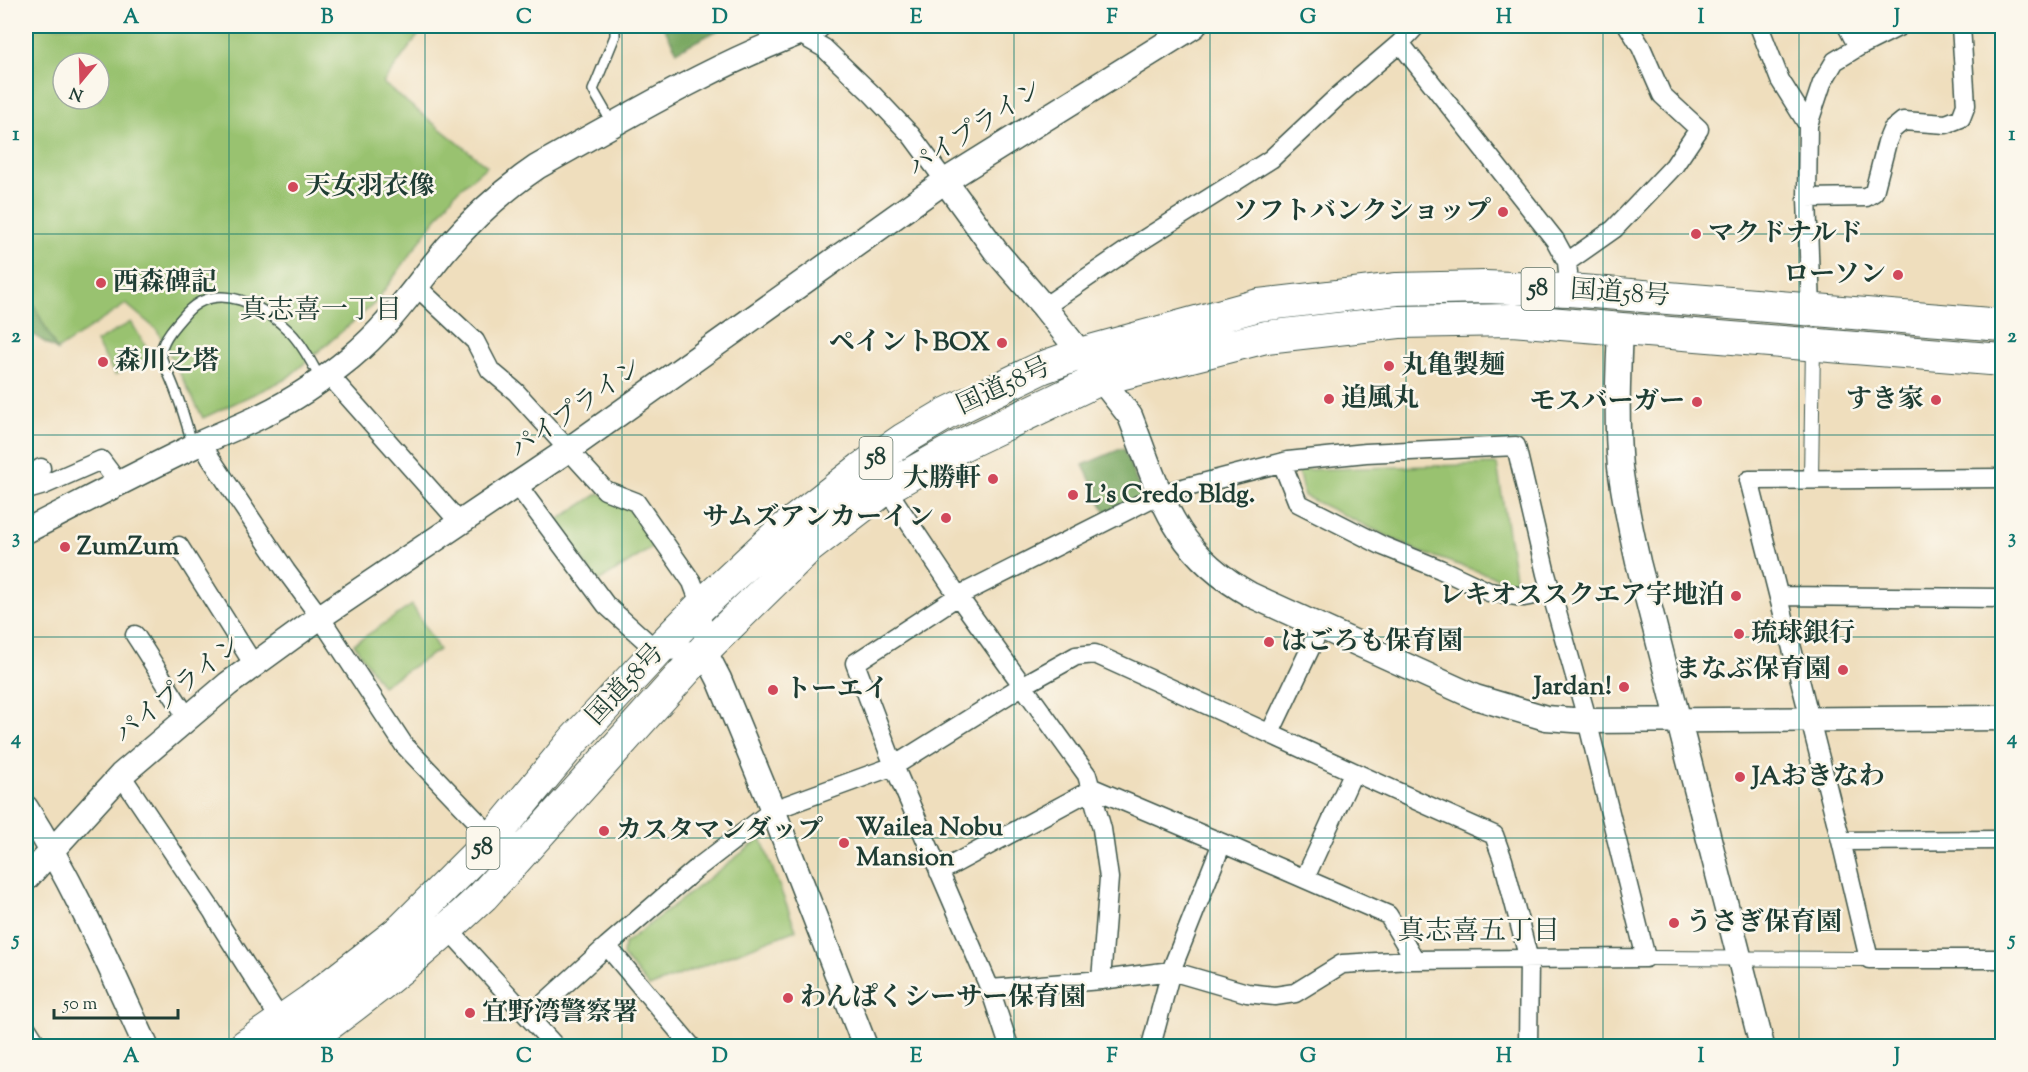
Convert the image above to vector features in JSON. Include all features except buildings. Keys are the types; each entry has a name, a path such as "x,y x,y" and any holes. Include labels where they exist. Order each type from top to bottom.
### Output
{"highway":[{"name":"国道58号","path":"289,1034 442,890 493,838 574,740 657,651 779,533 862,468 904,439 946,414 1041,368 1080,354 1259,305 1397,290 1485,287 1568,276 1811,309 2002,325"},
{"name":"国道58号","path":"244,1047 289,1034 383,983 448,929 516,860 704,650 808,548 886,488 960,446 1100,379 1266,337 1400,322 1512,320 2002,360"}],"street":[{"name":"パイプライン","path":"26,879 121,774 255,664 320,617 518,486 945,181 1194,26"},
{"path":"1044,307 1271,159 1416,26"},
{"path":"1400,43 1555,240 1568,276 1674,166 1699,129 1662,95 1641,47 1628,26"},
{"path":"1759,26 1780,80 1808,126"},
{"path":"1847,26 1858,47"},
{"path":"1811,309 1807,198 1808,126 1822,82 1835,61 1900,26"},
{"path":"1807,198 1866,197 1875,192 1892,130 1903,121 1946,124 1960,118 1966,105 1961,26"},
{"path":"26,531 263,415 325,377 395,316 446,249 513,183 613,124 734,59 801,28 873,95 911,135 995,250 1044,307 1130,416 1174,524 1188,545 1206,565 1228,582 1320,628 1475,697 1546,718 1587,721 2002,718"},
{"path":"417,287 476,341 490,370 516,392 605,490 636,502 692,582 701,606 704,650 719,679 773,810 865,1047"},
{"path":"1620,328 1617,415 1620,467 1638,562 1762,1047"},
{"path":"1811,479 1813,344"},
{"path":"325,377 460,523"},
{"path":"198,445 211,459 286,571 320,617 404,745 493,838"},
{"path":"1010,1047 990,989 894,766 855,663 958,596 1160,494 1282,463 1366,453 1516,446 1551,592 1587,721 1646,958"},
{"path":"26,488 27,490 44,485 101,460 119,484"},
{"path":"1282,463 1298,503 1383,546 1489,592 1524,597 1551,592"},
{"path":"1869,959 1749,480 2002,477"},
{"path":"518,486 606,605 657,651 704,650"},
{"path":"886,488 958,596 1087,775 1102,829 1109,878 1101,980"},
{"path":"179,546 255,664"},
{"path":"1779,596 2002,598"},
{"path":"1270,732 1320,628"},
{"path":"135,634 188,718"},
{"path":"530,1017 696,869 773,810 894,766 1022,686 1076,656 1095,654 1494,835 1503,860 1529,960 1528,1047"},
{"path":"1305,878 1353,772"},
{"path":"121,774 213,912 289,1034"},
{"path":"1090,788 1388,915 1415,960"},
{"path":"939,872 1090,788"},
{"path":"27,814 52,850 107,960 146,1047"},
{"path":"1841,841 2002,840"},
{"path":"1151,1047 1171,971 1222,843"},
{"path":"448,929 555,1047"},
{"path":"607,946 691,1047"},
{"path":"990,989 1101,980 1171,971 1247,993 1275,996 1295,993 1342,964 1415,960 2002,959"},
{"path":"26,1027 38,1047"}],"lane":[{"path":"612,26 615,26 615,36 593,90 613,124"},
{"path":"198,445 163,362 161,351 169,333 193,305 212,296 232,297 256,306 274,317 291,333 325,377"}],"green space":[{"path":"26,26 425,26 383,83 487,166 455,193 375,303 286,379 203,418 157,330 126,304 57,350 26,290 26,133 30,83 26,75"},
{"path":"663,26 726,26 677,51"},
{"path":"26,290 57,350 26,330"},
{"path":"131,322 151,355 115,375 96,342"},
{"path":"1123,448 1143,497 1107,515 1083,465"},
{"path":"1497,464 1516,584 1420,552 1304,496 1298,470"},
{"path":"599,493 630,508 655,546 598,582 555,522"},
{"path":"412,605 439,650 382,686 354,644"},
{"path":"761,838 796,930 649,987 623,956 624,944"}],"place":[{"name":"天女羽衣像","path":"293,187"},
{"name":"ソフトバンクショップ","path":"1503,212"},
{"name":"マクドナルド","path":"1696,234"},
{"name":"ローソン","path":"1898,275"},
{"name":"西森碑記","path":"101,283"},
{"name":"ペイントBOX","path":"1002,343"},
{"name":"森川之塔","path":"103,362"},
{"name":"丸亀製麺","path":"1389,366"},
{"name":"追風丸","path":"1329,399"},
{"name":"すき家","path":"1936,400"},
{"name":"モスバーガー","path":"1697,402"},
{"name":"大勝軒","path":"993,479"},
{"name":"L's Credo Bldg.","path":"1073,495"},
{"name":"サムズアンカーイン","path":"946,518"},
{"name":"ZumZum","path":"65,547"},
{"name":"レキオススクエア宇地泊","path":"1736,596"},
{"name":"琉球銀行","path":"1739,634"},
{"name":"はごろも保育園","path":"1269,642"},
{"name":"まなぶ保育園","path":"1843,670"},
{"name":"Jardan!","path":"1624,687"},
{"name":"トーエイ","path":"773,690"},
{"name":"JAおきなわ","path":"1740,777"},
{"name":"カスタマンダップ","path":"604,831"},
{"name":"Wailea Nobu Mansion","path":"844,843"},
{"name":"うさぎ保育園","path":"1674,923"},
{"name":"わんぱくシーサー保育園","path":"788,998"},
{"name":"宜野湾警察署","path":"470,1013"}],"district":[{"name":"真志喜一丁目","path":"321,311"},
{"name":"真志喜五丁目","path":"1479,932"}]}
